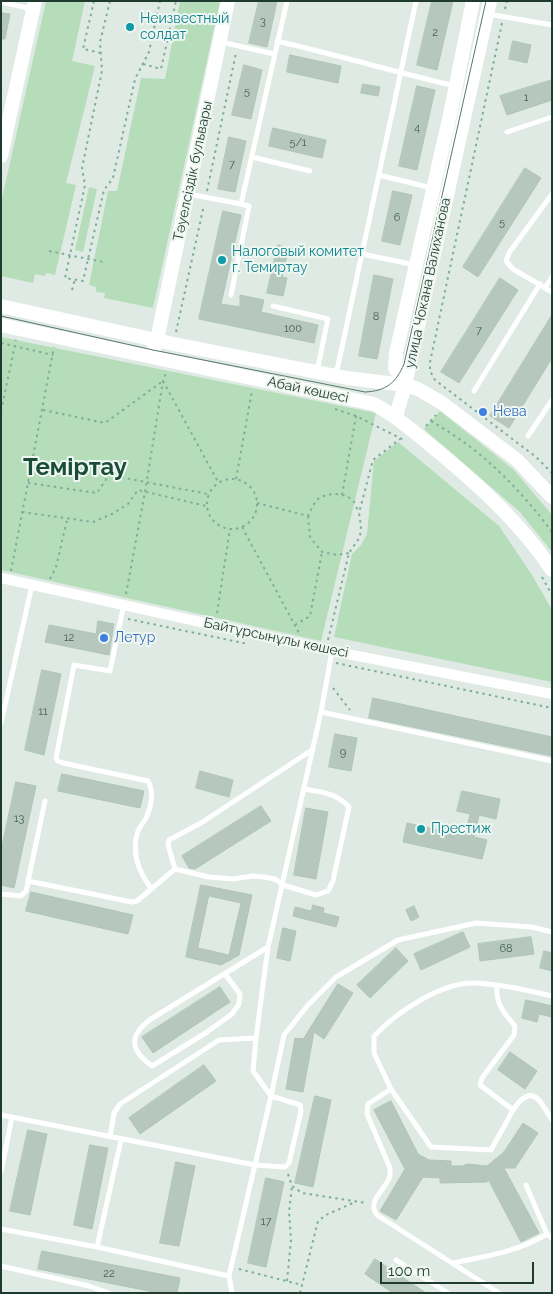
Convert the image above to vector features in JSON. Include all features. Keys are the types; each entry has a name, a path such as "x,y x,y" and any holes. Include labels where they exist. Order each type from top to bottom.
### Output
{"street":[{"name":"Тәуелсіздік бульвары","path":"148,357 157,340 228,1"},
{"name":"улица Чокана Валиханова","path":"405,385 395,368 396,353 456,86 473,1"},
{"path":"1,156 34,5"},
{"name":"улица Чокана Валиханова","path":"405,385 489,8"},
{"name":"Абай көшесі","path":"1,306 317,372 405,385 418,389 447,400 517,460 552,498"},
{"name":"Абай көшесі","path":"1,325 374,404 396,416 506,512 529,538 546,572"},
{"path":"370,380 385,374 396,353"},
{"path":"412,356 414,372 447,400"},
{"path":"396,416 405,385"},
{"name":"Байтұрсынұлы көшесі","path":"5,578 332,651 552,694"}],"lane":[{"path":"242,204 287,1"},
{"path":"336,375 416,1"},
{"path":"1,2 34,5"},
{"path":"489,8 503,16 552,26"},
{"path":"277,41 341,56 400,74 456,86"},
{"path":"220,42 274,54"},
{"path":"507,132 552,117"},
{"path":"252,157 310,171"},
{"path":"378,175 433,188"},
{"path":"187,194 249,206 231,295"},
{"path":"552,194 509,253 506,262 512,268 552,292"},
{"path":"362,254 416,266"},
{"path":"474,391 543,286 552,277"},
{"path":"273,306 328,319 317,372"},
{"path":"528,436 552,400"},
{"path":"1,723 32,584"},
{"path":"124,604 110,671 74,665 56,758 63,763 148,781 152,789 151,804 146,818 139,828 136,841 136,858 141,874 151,888"},
{"path":"1,1115 255,1165 286,1167 289,1163 301,1111 300,1105 271,1096 253,1071 268,947 321,712 332,651"},
{"path":"321,712 552,761"},
{"path":"175,869 168,845 169,840 201,823 312,750"},
{"path":"175,869 209,877 233,879 253,876 275,879 283,885 316,895 328,891 334,881 349,807 342,799 327,793 304,790"},
{"path":"1,894 21,896 26,891 45,800"},
{"path":"28,881 132,902 137,901 175,869"},
{"path":"232,1293 229,1276 284,1035 308,1004 336,977 398,940 476,922 532,927 552,932"},
{"path":"224,974 240,994 239,1004 232,1014 152,1066 142,1059 136,1051 134,1040 142,1025 224,974 268,947"},
{"path":"552,996 497,985 474,983 457,985 428,996 387,1022 374,1036 374,1053 392,1089 431,1147 491,1150 513,1110 520,1100 526,1096 531,1095 540,1100 552,1120"},
{"path":"497,985 496,996 502,1011 515,1026 514,1035 482,1078 480,1085 513,1110"},
{"path":"110,1137 114,1112 120,1104 219,1040 256,1038"},
{"path":"392,1089 368,1104 367,1114 390,1168 390,1176 373,1204 373,1210 377,1215 500,1293"},
{"path":"1,1172 12,1117"},
{"path":"97,1247 121,1140"},
{"path":"526,1185 547,1234 552,1238"},
{"path":"1,1229 97,1247 229,1276"},
{"path":"453,1263 513,1250 531,1244 547,1234"},
{"path":"396,1260 448,1293"},
{"path":"1,1266 88,1286 109,1293"}],"path":[{"path":"94,1 83,49 102,53"},
{"path":"110,1 100,42 102,71 82,168 86,186 65,278 83,281 104,190 113,178 135,79 149,52 160,1"},
{"path":"142,64 162,69 176,1"},
{"path":"507,1 430,362 430,371 447,400 536,457 552,473"},
{"path":"49,251 103,262"},
{"path":"72,290 75,280"},
{"path":"1,411 16,335"},
{"path":"5,578 22,512 56,338"},
{"path":"1,343 53,355"},
{"path":"42,410 105,423 163,381"},
{"path":"124,604 147,482 163,381"},
{"path":"163,381 218,483"},
{"path":"236,479 252,389 258,390"},
{"path":"328,406 356,416 412,444 447,400"},
{"path":"342,495 356,416"},
{"path":"432,420 493,466 552,532"},
{"path":"359,513 373,460 400,438"},
{"path":"28,483 97,493 109,475 208,494"},
{"path":"227,479 236,479 244,482 255,495 254,516 242,527 230,529 219,526 210,518 206,506 208,494 218,483 227,479"},
{"path":"22,512 68,520 93,522 112,514 128,504 138,490 206,506"},
{"path":"322,638 329,640 349,553 360,537 361,526 359,513 354,501 342,495 331,494 318,499 312,506 308,516 310,537 322,552 337,555 349,553"},
{"path":"256,504 308,516"},
{"path":"46,587 56,567 68,520"},
{"path":"242,527 305,645"},
{"path":"217,613 230,529"},
{"path":"295,625 310,616 322,552"},
{"path":"546,572 552,595"},
{"path":"327,680 358,720"},
{"path":"286,1167 292,1186 289,1212 291,1240 287,1281"},
{"path":"292,1186 302,1193 373,1204"},
{"path":"300,1293 318,1221 326,1215 355,1202"},
{"path":"231,1267 302,1285"}],"green space":[{"path":"46,1 85,1 72,61 95,66 66,183 76,185 55,275 47,273 44,276 35,274 33,283 1,276 1,203"},
{"path":"180,1 220,1 153,308 104,298 105,293 96,292 96,287 89,285 108,191 117,191 141,78 165,79"},
{"path":"89,187 97,189 83,252 75,250"},
{"path":"1,337 376,413 321,641 1,570"},
{"path":"440,411 514,470 552,515 552,552 520,512 424,429"},
{"path":"398,442 499,526 532,575 552,610 552,682 334,637 352,554 361,545 367,534 374,461"}],"building":[{"path":"259,1 277,1 267,47 249,43"},
{"path":"432,1 453,1 437,70 417,65"},
{"path":"1,13 10,14 5,39 1,39"},
{"path":"513,41 531,45 527,63 509,59"},
{"path":"290,55 341,66 338,83 287,72"},
{"path":"244,65 262,70 251,119 232,115"},
{"path":"552,80 552,100 507,115 500,96"},
{"path":"363,84 380,87 378,96 361,93"},
{"path":"417,86 435,90 417,170 399,166"},
{"path":"273,128 326,140 322,158 269,146"},
{"path":"229,137 246,141 235,192 218,189"},
{"path":"525,168 541,178 478,277 463,267"},
{"path":"393,191 412,195 400,245 382,241"},
{"path":"223,211 241,215 221,304 240,307 240,295 264,300 261,312 318,325 314,343 199,319"},
{"path":"278,245 293,249 292,257 287,256 282,277 287,278 283,296 267,293"},
{"path":"374,275 393,279 377,359 359,356"},
{"path":"500,278 518,290 459,383 441,372"},
{"path":"552,315 552,358 509,428 490,416"},
{"path":"98,621 114,624 109,655 45,642 49,625 96,634"},
{"path":"42,670 61,674 44,755 25,750"},
{"path":"373,698 552,737 552,756 369,718"},
{"path":"335,734 357,738 351,771 329,767"},
{"path":"200,771 233,780 229,797 196,788"},
{"path":"62,774 144,791 140,808 58,791"},
{"path":"16,782 36,786 14,888 1,885 1,851"},
{"name":"Престиж","path":"462,791 500,799 496,819 479,815 474,837 487,840 482,859 403,842 407,823 465,836 470,814 457,811"},
{"path":"261,806 271,821 195,869 189,868 182,856"},
{"path":"306,808 328,812 316,879 294,875"},
{"path":"201,885 252,895 239,955 221,965 186,957","holes":["209,896 241,903 229,955 198,948"]},
{"path":"31,892 133,915 128,934 26,911"},
{"path":"313,905 324,908 323,913 339,917 336,927 293,916 295,907 311,911"},
{"path":"414,906 419,917 411,921 406,910"},
{"path":"283,928 296,931 290,961 277,958"},
{"path":"463,932 470,947 421,970 414,954"},
{"path":"531,937 534,954 480,961 478,944"},
{"path":"396,948 408,961 370,998 357,985"},
{"path":"544,951 552,953 552,971 540,968"},
{"path":"338,984 353,993 324,1039 314,1032 303,1092 286,1089 295,1038 303,1039"},
{"path":"220,987 230,1002 153,1053 142,1037"},
{"path":"526,1000 552,1006 552,1017 539,1014 537,1022 522,1018"},
{"path":"510,1052 537,1071 525,1089 498,1070"},
{"path":"204,1065 216,1081 140,1134 129,1118"},
{"path":"315,1096 331,1100 313,1187 295,1183"},
{"path":"391,1101 418,1154 429,1160 451,1161 451,1166 467,1164 487,1166 504,1152 523,1123 538,1133 515,1168 504,1168 539,1233 521,1242 488,1179 487,1182 440,1183 440,1178 423,1177 396,1220 380,1211 405,1169 374,1110"},
{"path":"28,1130 47,1134 30,1215 10,1211"},
{"path":"90,1145 108,1148 92,1229 74,1225"},
{"path":"176,1162 195,1166 179,1246 160,1243"},
{"path":"266,1178 284,1182 266,1267 248,1263"},
{"path":"42,1251 180,1278 177,1293 159,1293 38,1269"},
{"path":"375,1259 426,1293 393,1293 365,1274"}],"tram line":[{"path":"1,316 153,350 365,392 379,390 389,385 394,381 404,364 486,1"}],"place":[{"name":"Неизвестный солдат","path":"130,27"},
{"name":"Налоговый комитет г. Темиртау","path":"222,260"},
{"name":"Нева","path":"483,412"},
{"name":"Летур","path":"104,638"},
{"name":"Престиж","path":"421,829"}],"district":[{"name":"Теміртау","path":"75,468"}]}
